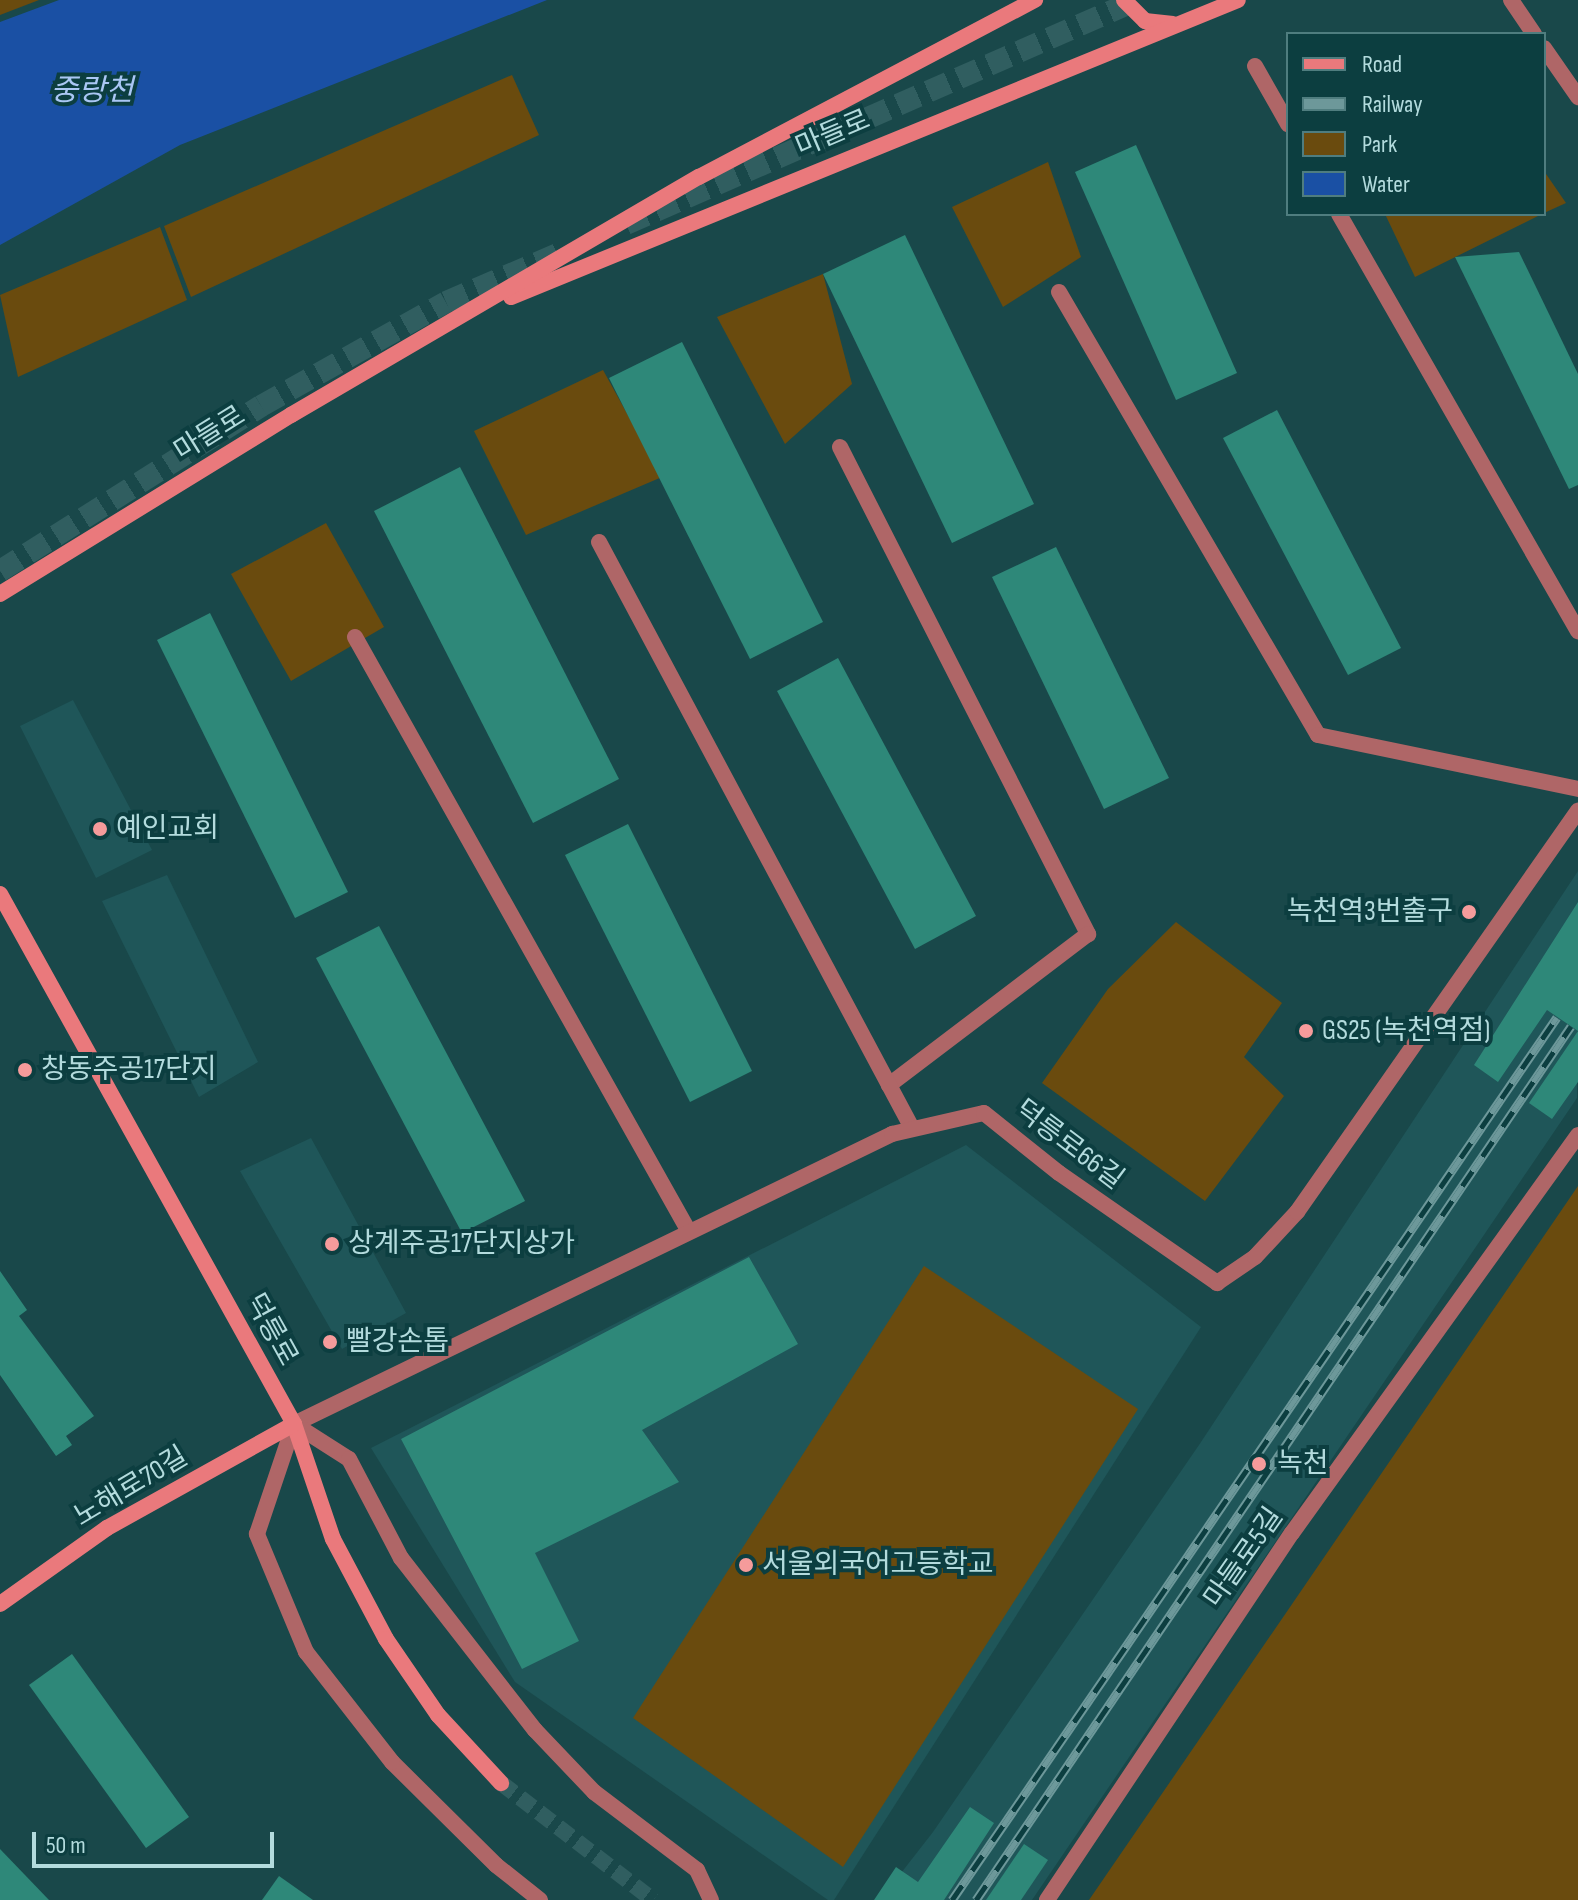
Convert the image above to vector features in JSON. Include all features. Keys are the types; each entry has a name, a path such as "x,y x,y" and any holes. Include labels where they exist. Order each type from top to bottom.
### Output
{"main road":[{"name":"마들로","path":"0,594 699,177 1035,0"},
{"path":"1124,0 1145,21 1178,24"},
{"name":"마들로","path":"451,323 1238,0"},
{"name":"덕릉로","path":"0,894 294,1424 333,1539 386,1639 438,1715 501,1783"},
{"name":"노해로70길","path":"0,1604 107,1528 294,1424"}],"street":[{"path":"1511,0 1533,32"},
{"path":"1546,51 1578,97"},
{"path":"1255,66 1286,120"},
{"path":"1340,216 1578,631"},
{"path":"1059,292 1318,735 1578,789"},
{"path":"840,447 1088,934 889,1085"},
{"path":"599,542 911,1126"},
{"path":"355,637 688,1230"},
{"name":"덕릉로66길","path":"294,1424 688,1230 911,1126 984,1113 1059,1173 1217,1283 1255,1257 1297,1212 1578,811"},
{"name":"마들로5길","path":"1047,1900 1292,1533 1578,1135"},
{"path":"540,1900 496,1865 392,1762 306,1652 257,1534 294,1424 349,1459 401,1558 535,1730 594,1792 697,1870 711,1900"}],"shaded area":[{"path":"73,700 152,850 96,878 20,726"},
{"path":"1578,871 1577,1098 1032,1900 880,1900 933,1832 1199,1445"},
{"path":"167,875 258,1062 199,1097 102,901"},
{"path":"311,1138 406,1313 342,1349 240,1171"},
{"name":"서울외국어고등학교","path":"966,1145 1201,1327 834,1900 828,1900 515,1682 371,1448"}],"green space":[{"path":"0,0 39,0 0,15"},
{"path":"512,75 539,135 191,297 164,226"},
{"path":"1048,162 1081,257 1003,307 952,207"},
{"path":"1546,174 1566,203 1546,212"},
{"path":"1386,216 1538,216 1415,277"},
{"path":"160,227 187,300 18,377 0,295"},
{"path":"823,274 852,384 785,444 717,317"},
{"path":"603,370 662,477 526,535 474,431"},
{"path":"326,523 384,627 291,681 231,574"},
{"path":"1176,922 1282,1003 1244,1057 1284,1096 1205,1201 1042,1083 1108,989"},
{"path":"1578,1186 1578,1900 1089,1900 1288,1610"},
{"path":"924,1266 1138,1409 843,1867 633,1718"}],"water":[{"name":"중랑천","path":"59,0 547,0 180,145 0,245 0,22"}],"building":[{"path":"1136,145 1237,373 1176,400 1075,172"},
{"path":"905,235 1034,504 952,543 823,274"},
{"path":"1519,252 1578,374 1578,485 1569,489 1455,257"},
{"path":"682,342 823,622 750,659 609,378"},
{"path":"1277,410 1401,648 1348,675 1223,438"},
{"path":"460,467 619,779 533,823 374,511"},
{"path":"1056,547 1169,778 1104,809 992,577"},
{"path":"210,613 348,892 295,918 157,640"},
{"path":"838,658 976,916 915,949 777,691"},
{"path":"628,824 752,1071 690,1102 565,855"},
{"path":"1578,902 1578,1031 1547,1010 1498,1082 1474,1065"},
{"path":"379,926 525,1201 462,1233 316,958"},
{"path":"1578,1031 1578,1082 1552,1119 1529,1103"},
{"path":"749,1257 798,1344 642,1430 679,1482 535,1553 579,1641 522,1669 401,1439"},
{"path":"0,1271 27,1310 19,1316 94,1416 66,1436 72,1445 56,1456 0,1375"},
{"path":"72,1654 189,1817 146,1848 29,1685"},
{"path":"970,1807 994,1823 944,1900 874,1900 896,1867 918,1882"},
{"path":"1024,1844 1048,1860 1021,1900 986,1900"},
{"path":"0,1849 49,1900 0,1900"},
{"path":"279,1876 313,1900 262,1900"}],"tunnel":[{"path":"626,224 1137,0"},
{"path":"0,571 261,406 446,302 558,254"},
{"path":"501,1783 653,1900"}],"railway":[{"path":"952,1900 1557,1017"},
{"path":"976,1900 1571,1026"}],"place":[{"name":"예인교회","path":"100,829"},
{"name":"녹천역3번출구","path":"1469,912"},
{"name":"GS25 (녹천역점)","path":"1306,1031"},
{"name":"창동주공17단지","path":"25,1070"},
{"name":"상계주공17단지상가","path":"332,1244"},
{"name":"빨강손톱","path":"330,1342"},
{"name":"녹천","path":"1259,1464"},
{"name":"서울외국어고등학교","path":"746,1565"}]}
